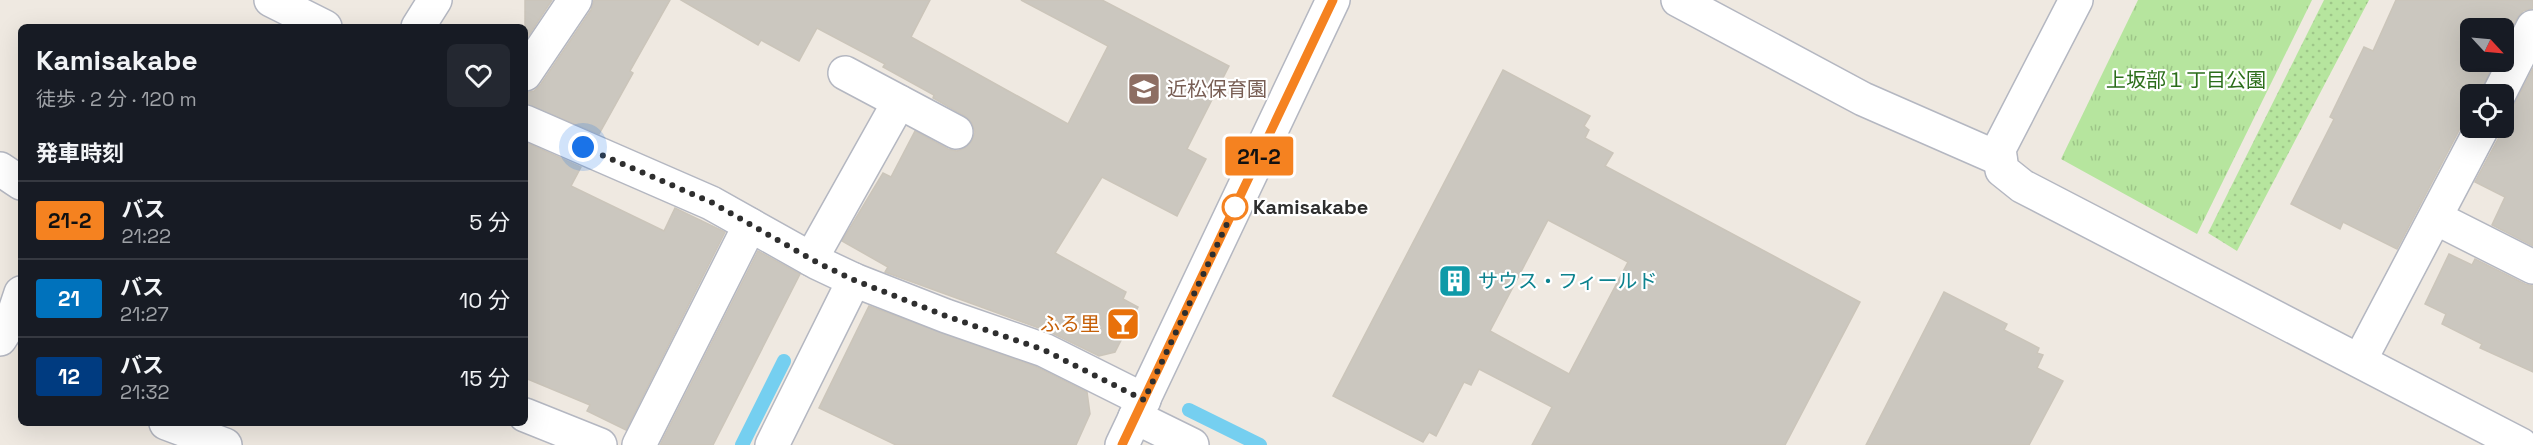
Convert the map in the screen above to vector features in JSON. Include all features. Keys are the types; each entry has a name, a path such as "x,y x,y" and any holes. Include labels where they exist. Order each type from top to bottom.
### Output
{"street":[{"path":"271,0 321,16"},
{"path":"420,24 435,0"},
{"path":"528,70 575,0"},
{"path":"1134,421 1333,0"},
{"path":"1678,0 1863,99 2000,159"},
{"path":"2076,0 1999,149 2002,170 2022,186 2521,445"},
{"path":"2504,84 2533,27"},
{"path":"845,73 956,132"},
{"path":"815,261 898,102"},
{"path":"528,123 711,202 815,261 859,283 1044,350 1134,421 1192,445"},
{"path":"2360,360 2477,138"},
{"path":"0,169 18,181"},
{"path":"2436,218 2533,267"},
{"path":"639,445 750,225"},
{"path":"772,445 859,283"},
{"path":"174,426 225,445"},
{"path":"231,445 239,426"},
{"path":"531,427 600,445"}],"green space":[{"name":"上坂部１丁目公園","path":"2138,0 2312,0 2197,234 2061,159"},
{"path":"2324,0 2369,0 2237,251 2208,233"}],"building":[{"path":"525,0 552,0 528,36 528,24 525,24"},
{"path":"594,0 670,0 630,71 633,73 599,134 528,105 528,92 534,91 541,84 591,10"},
{"path":"681,0 930,0 911,37 1068,124 1108,46 1021,0 1102,0 1229,66 1187,149 1206,159 1177,216 1102,177 1055,253 1126,292 1123,299 1138,307 1115,352 1099,356 1050,332 885,272 888,267 842,241 883,173 891,177 915,131 948,149 957,151 965,148 972,141 975,132 972,123 965,116 933,98 934,95 883,67 885,64 817,28 799,61 761,40 758,45"},
{"path":"2396,0 2533,0 2533,8 2523,11 2514,24 2514,18 2460,18 2460,72 2490,72 2484,84 2460,84 2460,129 2397,249 2343,222 2340,229 2291,204 2334,119 2330,117 2364,47 2373,51"},
{"path":"2533,68 2533,246 2492,225 2505,197 2475,182 2498,138 2514,138 2515,103"},
{"path":"1503,70 1590,116 1584,126 1589,130 1585,138 1613,153 1605,166 1860,302 1785,445 1532,445 1552,407 1479,369 1471,385 1464,382 1436,436 1429,432 1423,442 1333,396","holes":["1548,220 1628,262 1569,374 1490,331"]},
{"path":"528,143 581,167 571,186 664,231 675,208 725,232 626,430 587,411 590,405 528,379"},
{"path":"758,251 800,274 713,445 660,445"},
{"path":"2449,254 2472,265 2475,259 2533,286 2533,372 2480,348 2482,344 2442,324 2446,314 2425,304"},
{"path":"1944,292 2007,324 2004,330 2039,348 2037,353 2043,355 2037,368 2063,381 2029,445 1866,445"},
{"path":"869,306 1037,367 1087,392 1090,414 1076,445 896,445 819,408"}],"waterway":[{"path":"742,445 784,361"},
{"path":"1189,410 1260,445"}],"bus line":[{"name":"21-2","path":"1122,445 1333,0"}],"place":[{"name":"近松保育園","path":"1144,89"},
{"name":"Kamisakabe","path":"1235,207"},
{"name":"サウス・フィールド","path":"1455,281"},
{"name":"ふる里","path":"1123,324"}],"route":[{"path":"583,147 711,202 818,263 854,280 946,316 1044,350 1144,400 1235,207"}]}
